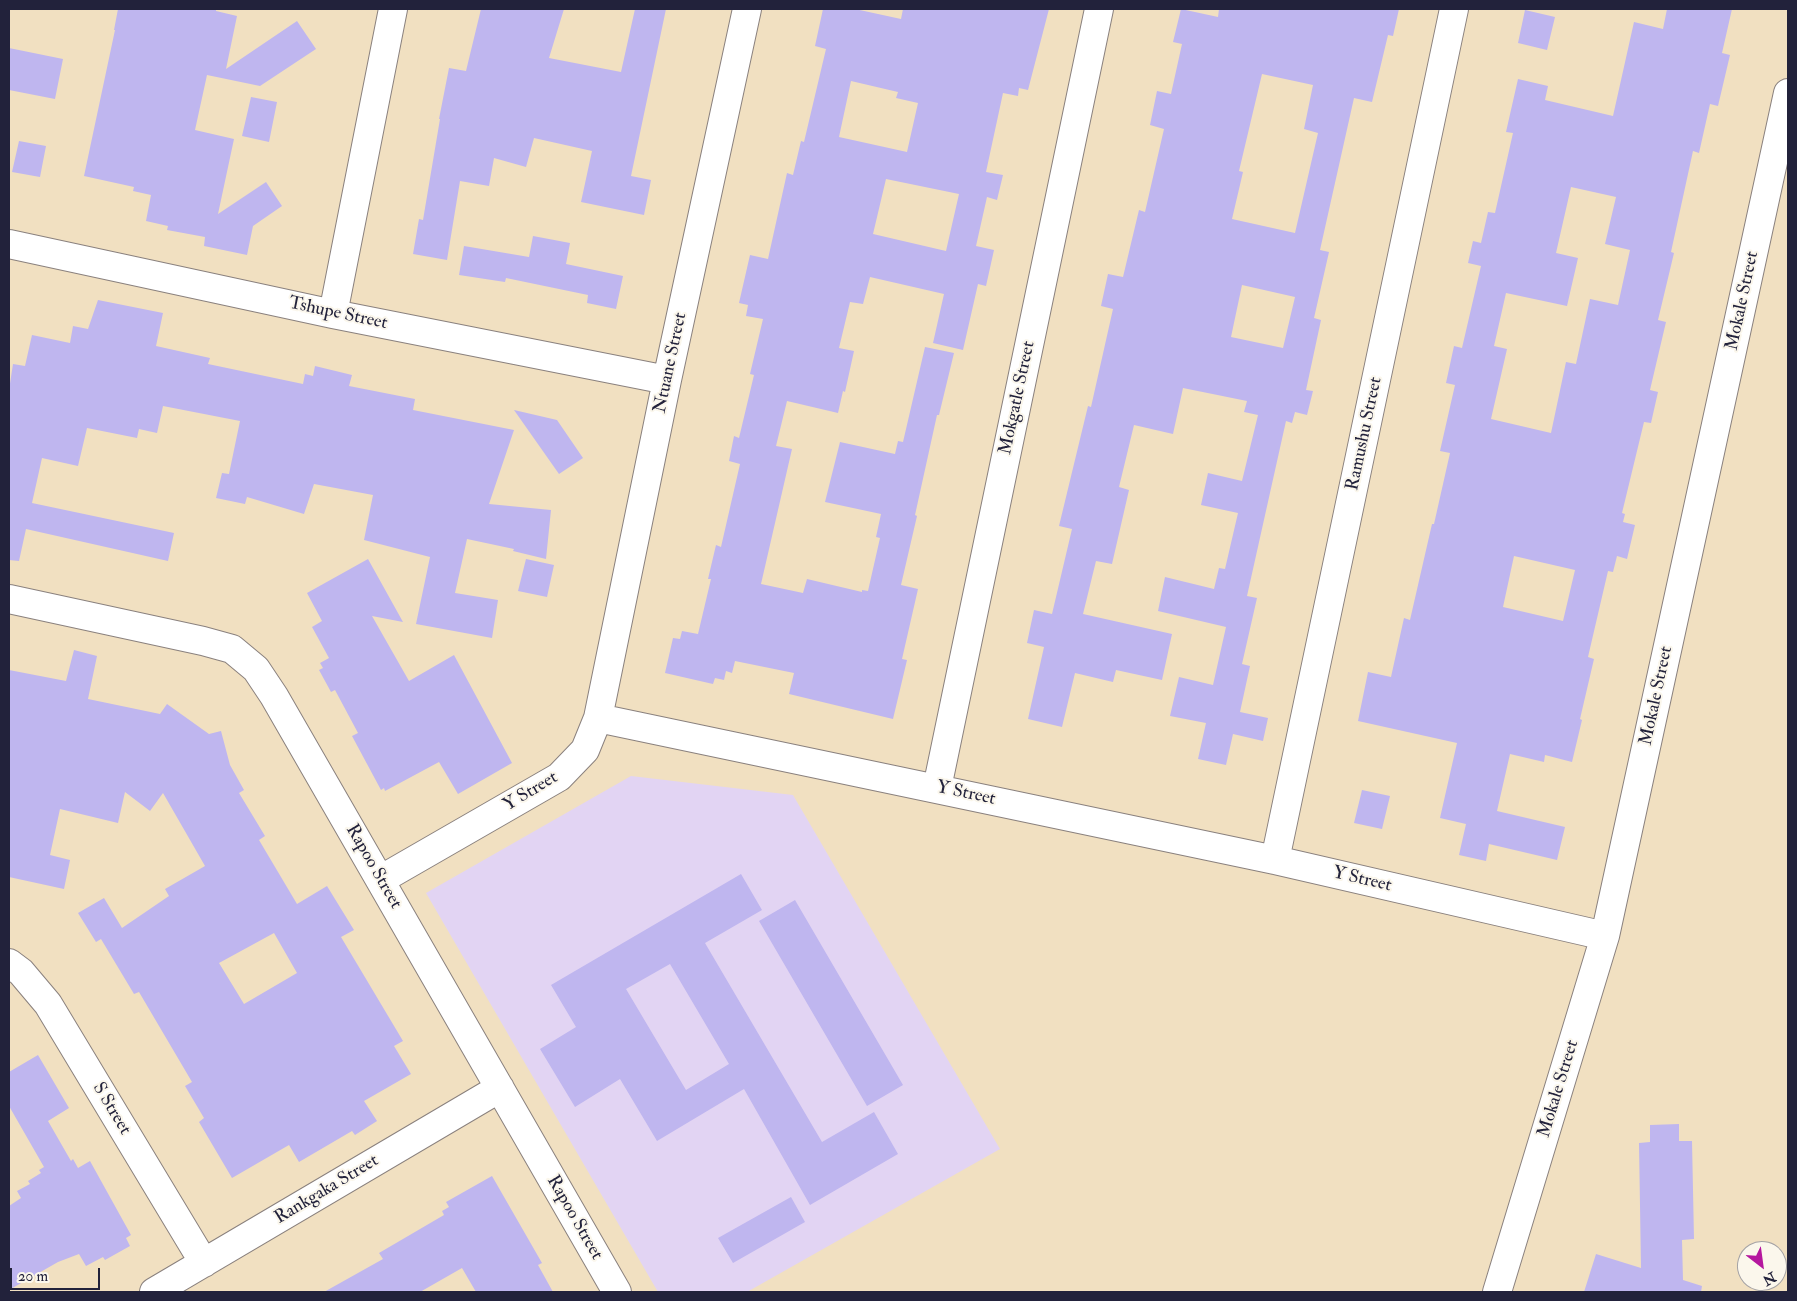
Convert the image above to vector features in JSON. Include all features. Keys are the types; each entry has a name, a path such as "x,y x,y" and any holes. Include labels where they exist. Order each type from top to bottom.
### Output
{"street":[{"path":"333,314 392,9"},
{"name":"Ntuane Street","path":"598,718 667,380 747,9"},
{"name":"Mokgatle Street","path":"937,788 1099,9"},
{"name":"Ramushu Street","path":"1275,860 1454,9"},
{"name":"Mokale Street","path":"1497,1292 1605,936 1788,93"},
{"name":"Tshupe Street","path":"9,244 333,314 667,380"},
{"name":"Rapoo Street","path":"9,599 232,649 256,669 274,696 617,1292"},
{"name":"Y Street","path":"380,880 559,777 585,750 598,718 1275,860 1605,936"},
{"name":"S Street","path":"13,971 48,1004 204,1263"},
{"name":"Rankgaka Street","path":"154,1292 500,1088"}],"shaded area":[{"path":"631,776 793,795 1000,1149 747,1292 658,1292 426,893"}],"building":[{"path":"118,9 216,9 216,11 237,16 226,69 297,21 316,49 260,86 207,75 195,130 234,139 218,214 266,182 282,206 253,226 247,255 204,246 205,237 167,230 168,226 146,221 151,195 133,191 134,187 84,176"},
{"path":"481,9 564,9 549,58 621,72 635,9 666,9 631,176 651,180 644,215 581,202 592,151 534,138 526,167 494,158 489,186 460,181 447,260 413,254 419,219 423,220 449,68 466,71"},
{"path":"823,9 855,9 901,19 903,9 1049,9 1028,90 1019,88 1018,96 1003,93 986,172 1003,175 997,200 987,197 976,246 994,250 986,286 978,284 963,350 933,343 944,294 870,277 863,304 850,302 839,348 854,351 845,392 843,391 838,413 787,401 776,446 792,449 761,584 803,593 807,579 862,592 862,590 868,591 880,538 876,537 881,514 825,502 840,442 895,454 898,441 903,442 925,347 954,353 939,415 937,415 901,585 918,589 902,659 907,660 893,719 789,694 794,673 735,661 732,673 726,671 724,680 715,678 713,684 665,673 673,638 680,639 682,631 698,634 711,579 708,579 716,545 721,547 740,464 729,461 734,436 739,438 754,375 750,374 763,319 746,316 748,305 739,303 750,255 768,259 787,173 793,175 801,141 804,142 826,49 815,46","holes":["851,81 898,92 896,98 918,103 907,152 839,137","886,179 959,194 946,251 873,234"]},
{"path":"1181,9 1218,17 1219,9 1399,9 1393,36 1388,35 1372,102 1354,98 1320,250 1329,252 1314,318 1321,320 1306,390 1313,391 1307,415 1295,412 1292,423 1286,421 1247,596 1257,598 1242,664 1250,666 1240,712 1268,718 1263,741 1233,734 1226,765 1198,759 1206,723 1170,716 1179,677 1213,685 1226,627 1158,611 1165,577 1214,589 1219,568 1225,569 1238,513 1201,505 1208,473 1242,481 1258,415 1244,412 1247,401 1183,388 1173,434 1134,425 1119,487 1129,490 1112,564 1096,561 1083,614 1172,634 1162,680 1116,670 1113,682 1075,673 1062,727 1028,719 1044,647 1027,643 1034,610 1052,614 1072,529 1059,526 1088,406 1091,407 1113,309 1101,306 1108,274 1123,277 1139,210 1145,212 1164,129 1150,125 1157,91 1171,94 1182,44 1173,42","holes":["1262,74 1313,85 1304,129 1318,133 1295,233 1232,219 1243,172 1239,171","1242,285 1295,297 1283,348 1231,337"]},
{"path":"1667,9 1732,9 1722,53 1730,55 1718,106 1710,104 1699,153 1693,151 1671,252 1674,253 1658,320 1666,322 1650,390 1658,392 1651,423 1644,422 1622,513 1625,514 1623,522 1635,525 1627,559 1617,556 1613,572 1608,571 1588,657 1594,659 1572,762 1545,755 1544,762 1510,754 1497,811 1565,827 1557,860 1489,844 1486,861 1459,855 1466,824 1440,818 1457,743 1358,721 1368,672 1391,677 1404,618 1410,620 1432,524 1434,524 1450,453 1440,451 1455,385 1446,383 1454,346 1462,348 1481,266 1468,263 1473,241 1481,243 1488,212 1495,213 1513,133 1506,132 1518,79 1548,86 1545,100 1613,116 1634,22 1663,29","holes":["1571,187 1616,197 1605,244 1630,250 1618,305 1590,299 1576,364 1566,362 1551,433 1491,419 1507,349 1494,346 1506,293 1567,306 1578,258 1556,253","1514,556 1575,570 1563,621 1503,607"]},
{"path":"1525,10 1555,17 1547,50 1518,43"},
{"path":"9,48 63,59 55,99 9,90"},
{"path":"251,97 277,102 269,142 242,136"},
{"path":"19,141 46,146 40,177 12,172"},
{"path":"533,236 570,243 566,264 623,276 616,309 587,303 588,295 506,278 505,282 459,275 464,246 529,257"},
{"path":"98,300 163,313 156,346 210,358 208,364 303,384 305,374 313,376 315,366 352,375 349,386 415,399 413,410 514,430 489,504 551,510 546,559 513,551 514,549 467,539 455,593 498,600 492,638 416,624 430,557 364,540 373,495 314,484 304,514 247,497 245,504 216,498 222,473 229,474 240,421 163,406 157,433 139,429 137,438 87,428 78,466 42,458 32,503 174,533 168,561 26,529 19,561 9,560 9,390 13,364 25,366 32,335 70,343 73,326 88,329"},
{"path":"514,410 557,420 583,458 559,474"},
{"path":"368,559 403,622 372,616 409,681 454,655 512,763 458,794 439,762 385,791 384,788 381,790 352,736 358,733 335,690 331,692 319,670 323,668 320,663 329,658 312,627 322,621 307,593"},
{"path":"526,559 554,565 547,597 518,591"},
{"path":"74,650 97,656 88,699 160,714 167,704 209,734 221,731 230,765 244,790 239,793 265,836 259,840 297,904 327,886 354,930 341,937 403,1041 394,1046 411,1074 364,1101 377,1121 355,1135 352,1131 299,1162 289,1145 232,1178 199,1122 204,1118 185,1086 192,1082 139,992 134,994 101,939 96,942 78,913 104,898 122,928 169,896 165,889 205,866 163,793 150,811 125,792 118,823 60,809 50,855 70,860 64,889 9,877 9,670 66,681","holes":["274,933 297,973 244,1004 219,963"]},
{"path":"1362,790 1390,796 1382,829 1354,823"},
{"path":"741,874 762,910 705,943 822,1142 874,1112 898,1154 810,1205 744,1089 657,1141 620,1079 575,1107 540,1049 576,1027 551,985","holes":["670,964 729,1064 686,1090 626,989"]},
{"path":"795,900 903,1085 867,1106 759,921"},
{"path":"38,1055 69,1108 48,1121 71,1161 73,1159 78,1168 90,1161 131,1235 126,1238 130,1246 105,1260 103,1257 86,1266 79,1254 58,1262 9,1290 9,1206 21,1198 17,1191 30,1184 28,1181 41,1173 39,1170 44,1167 9,1106 9,1072"},
{"path":"1679,1124 1679,1141 1692,1141 1694,1239 1682,1240 1683,1280 1702,1286 1701,1292 1584,1292 1596,1254 1641,1268 1639,1143 1650,1142 1650,1125"},
{"path":"492,1176 542,1263 538,1265 553,1292 476,1292 462,1268 420,1292 324,1292 383,1259 379,1253 444,1215 442,1211 449,1207 446,1202"},
{"path":"791,1197 805,1222 733,1263 718,1238"}]}
